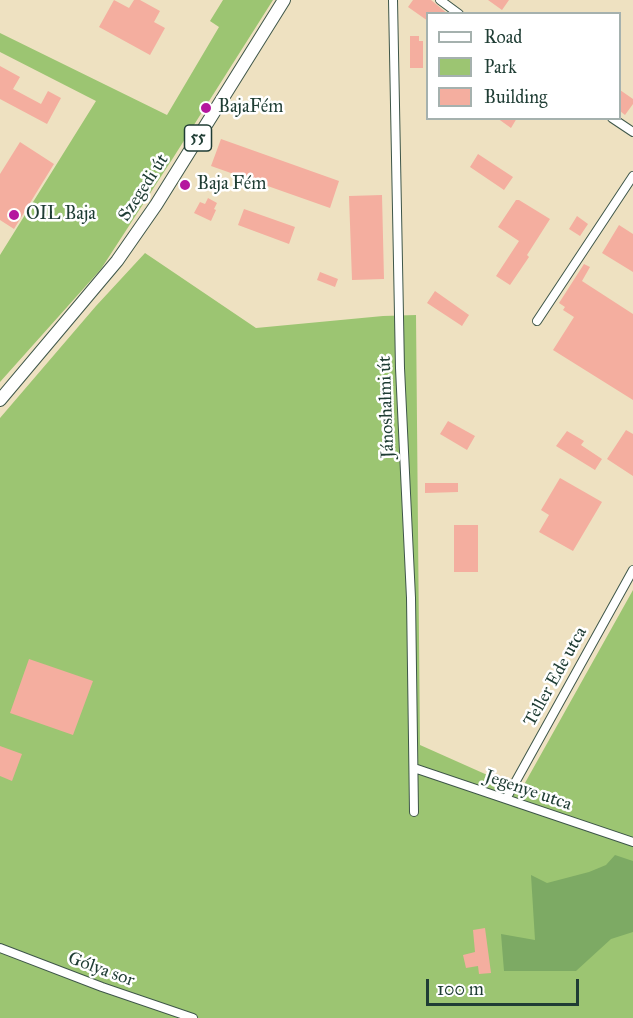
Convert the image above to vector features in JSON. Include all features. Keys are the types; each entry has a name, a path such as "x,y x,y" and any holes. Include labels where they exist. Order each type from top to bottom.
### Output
{"main road":[{"name":"Szegedi út","path":"0,400 108,273 156,205 284,0"}],"street":[{"name":"Jánoshalmi út","path":"393,0 400,368 411,598 414,812"},
{"path":"440,0 456,12"},
{"path":"615,120 633,132"},
{"path":"537,321 633,176"},
{"name":"Teller Ede utca","path":"506,800 633,570"},
{"name":"Jegenye utca","path":"414,768 633,842"},
{"name":"Gólya sor","path":"0,948 102,987 193,1018"}],"green space":[{"path":"223,0 273,0 101,269 0,382 0,255 96,101 0,52 0,33 167,115 219,27 210,21"},
{"path":"145,253 256,328 416,315 420,745 521,790 633,590 633,1018 0,1018 0,418 96,306"},
{"path":"615,855 633,861 633,932 611,939 576,971 504,971 501,934 535,940 531,875 547,883 606,865"}],"building":[{"path":"114,0 129,8 134,0 140,0 160,11 154,22 165,28 150,55 99,27"},
{"path":"413,0 431,0 446,12 426,12 426,20 408,7"},
{"path":"488,0 509,0 502,10"},
{"path":"410,36 419,36 419,41 423,41 423,68 410,68"},
{"path":"0,66 20,77 13,89 41,104 48,91 61,98 47,124 0,99"},
{"path":"621,91 633,99 633,104 625,115 621,112"},
{"path":"500,120 516,120 511,128"},
{"path":"221,139 339,181 330,208 211,166"},
{"path":"20,142 54,164 14,229 0,220 0,174"},
{"path":"478,154 513,177 504,190 470,167"},
{"path":"382,195 384,279 352,280 349,196"},
{"path":"208,198 217,203 211,221 194,213 200,202 205,204"},
{"path":"516,200 550,219 510,285 496,276 519,241 498,227"},
{"path":"244,209 295,227 289,244 238,225"},
{"path":"577,216 588,224 580,236 569,229"},
{"path":"619,225 633,234 633,272 602,253"},
{"path":"584,264 590,267 582,281 633,314 633,400 553,350 574,317 563,310 565,307 559,303"},
{"path":"320,272 338,279 335,287 317,280"},
{"path":"435,291 469,315 462,326 427,303"},
{"path":"448,421 475,436 467,450 440,434"},
{"path":"626,430 633,434 633,476 607,459"},
{"path":"567,431 584,441 581,445 602,459 595,470 556,446"},
{"path":"560,478 602,502 573,551 539,532 549,515 541,510"},
{"path":"425,483 458,483 458,492 425,493"},
{"path":"454,525 478,525 478,572 454,572"},
{"path":"29,659 93,681 73,735 10,713"},
{"path":"0,746 22,754 12,781 0,776"},
{"path":"485,928 491,973 479,974 478,966 466,968 463,955 475,952 473,930"}],"place":[{"name":"BajaFém","path":"206,108"},
{"name":"Baja Fém","path":"185,185"},
{"name":"OIL Baja","path":"14,215"}]}
